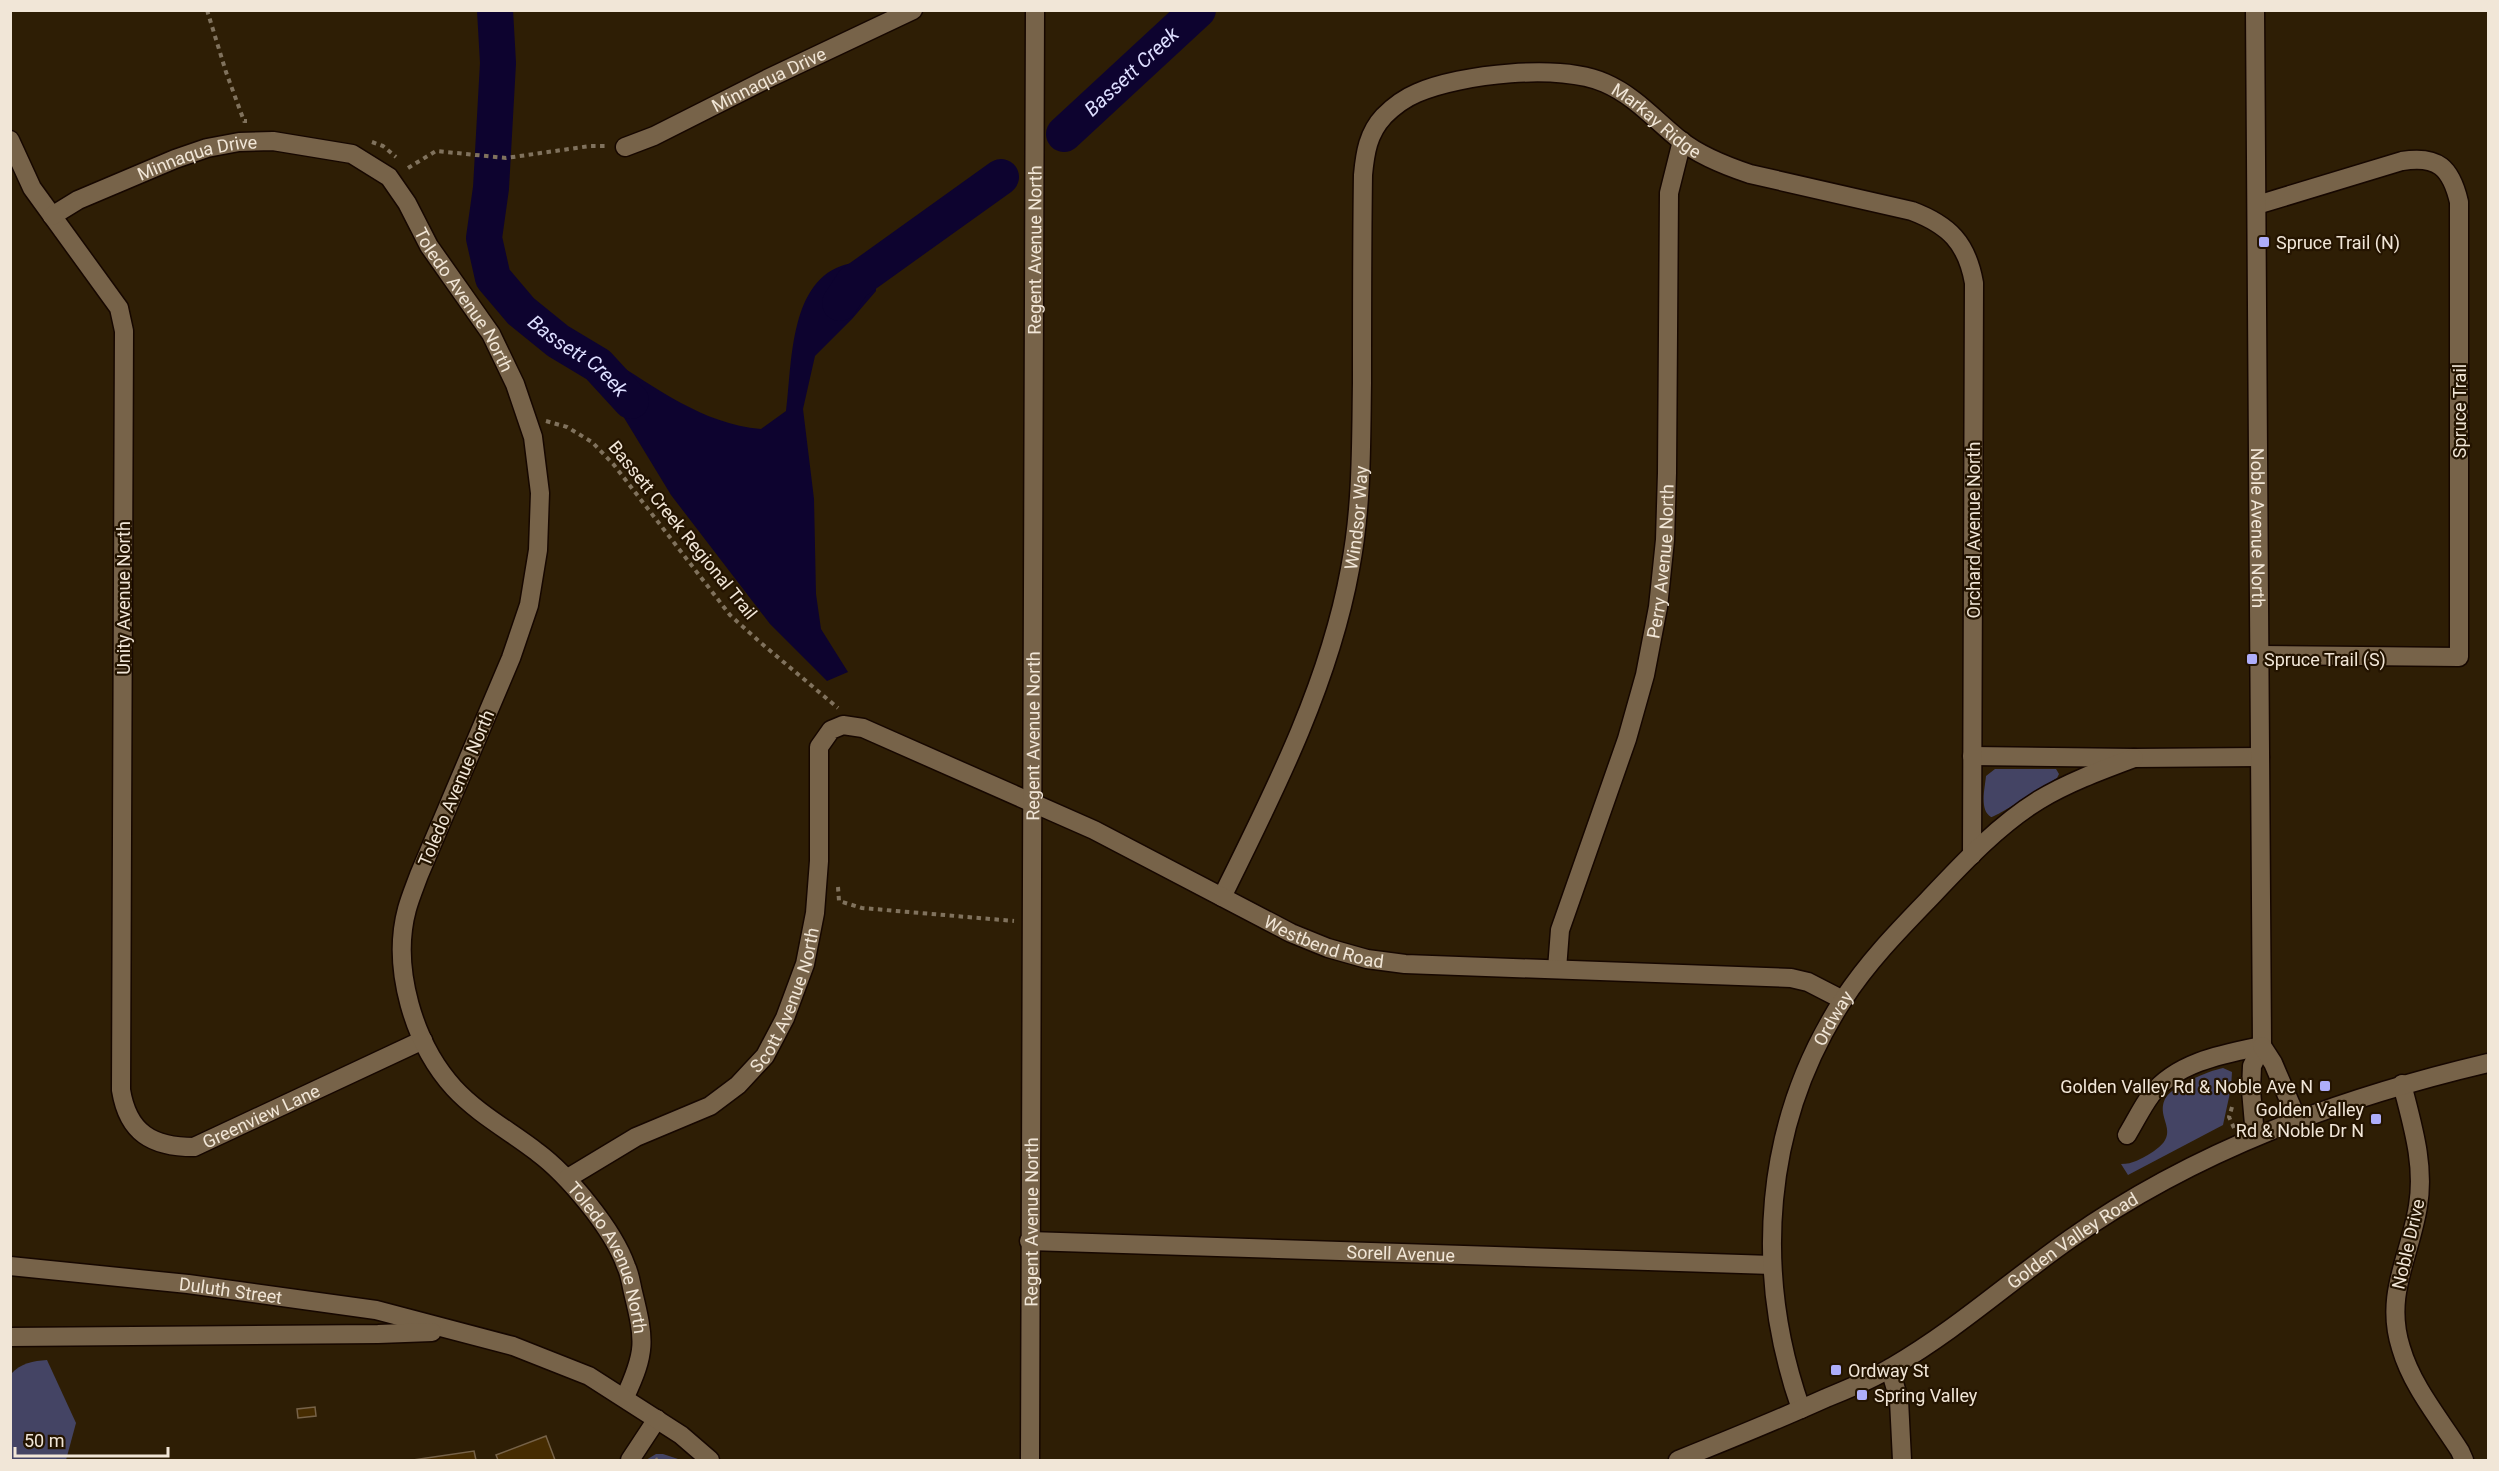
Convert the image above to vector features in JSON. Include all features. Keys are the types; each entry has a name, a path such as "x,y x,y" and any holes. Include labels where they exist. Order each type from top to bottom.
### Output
{"street":[{"name":"Minnaqua Drive","path":"625,147 654,136 766,79 913,10"},
{"name":"Regent Avenue North","path":"1030,1461 1035,10"},
{"name":"Noble Avenue North","path":"2255,10 2262,1046 2252,1066 2251,1090 2255,1136"},
{"name":"Markay Ridge","path":"1383,117 1415,94 1447,83 1478,77 1556,72 1595,79 1621,91 1641,105 1682,141 1725,165 1750,174 1912,211 1935,220"},
{"name":"Windsor Way","path":"1222,897 1276,787 1306,716 1335,627 1350,570 1359,512 1361,465 1363,175 1370,135 1383,117"},
{"name":"Unity Avenue North","path":"10,140 32,188 119,308 124,331 121,1090"},
{"name":"Minnaqua Drive","path":"52,216 78,200 207,148 239,142 273,141 356,146"},
{"name":"Perry Avenue North","path":"1557,969 1560,930 1627,739 1645,675 1658,607 1665,540 1667,473 1669,193 1682,141"},
{"name":"Toledo Avenue North","path":"356,146 389,177 407,203 429,246 491,334 515,384 533,437 540,493 538,550 529,605 511,658 406,911 403,948 405,987 423,1040 432,1058 454,1088 483,1114 538,1152 568,1178 603,1224 626,1265 643,1342 639,1368 625,1398"},
{"name":"Spruce Trail","path":"2257,205 2418,158 2435,162 2448,171 2455,185 2459,202 2459,657 2261,656"},
{"name":"Orchard Avenue North","path":"1935,220 1951,233 1963,248 1971,263 1974,283 1972,855"},
{"name":"Westbend Road","path":"843,725 863,728 1094,830 1292,933 1328,948 1367,959 1405,964 1791,978 1808,982 1843,1000"},
{"name":"Scott Avenue North","path":"568,1178 636,1137 710,1106 738,1085 765,1056 785,1018 805,963 815,913 819,861 819,747 831,730 843,725"},
{"name":"Ordway","path":"1972,756 2260,757"},
{"name":"Ordway","path":"1801,1409 1784,1352 1772,1265 1776,1185 1788,1119 1805,1070 1843,1000 1890,938 1972,855 2018,815 2040,800 2078,780 2134,758"},
{"name":"Greenview Lane","path":"121,1090 124,1111 137,1129 152,1140 172,1147 194,1147 423,1040"},
{"name":"Noble Avenue North","path":"2262,1046 2273,1063 2296,1119"},
{"path":"2127,1135 2151,1096 2163,1083 2180,1071 2210,1059 2262,1046"},
{"name":"Golden Valley Road","path":"1678,1461 1890,1369 1950,1331 2070,1239 2170,1177 2296,1119 2402,1084 2488,1063"},
{"name":"Noble Drive","path":"2402,1084 2419,1158 2421,1186 2414,1225 2398,1278 2395,1312 2400,1347 2413,1380 2455,1442 2464,1461"},
{"name":"Sorell Avenue","path":"1029,1241 1772,1265"},
{"name":"Duluth Street","path":"10,1266 188,1284 376,1310 513,1346 589,1376 681,1435 710,1461"},
{"name":"Duluth Street","path":"10,1336 378,1334 449,1331"},
{"path":"1890,1369 1899,1400 1902,1461"},
{"path":"630,1461 657,1419"}],"path":[{"path":"207,10 244,121 255,122"},
{"path":"356,146 383,146 408,168 413,178"},
{"path":"408,168 436,151 506,158 590,146 625,147"},
{"name":"Bassett Creek Regional Trail","path":"543,411 546,421 567,427 592,442 615,465 730,615 843,711 843,725"},
{"path":"837,878 839,901 862,908 1014,921"}],"shaded area":[{"path":"874,262 876,291 815,356 803,409 814,499 816,594 821,629 848,672 827,681 770,624 671,495 595,370 606,357 661,392 699,412 739,426 761,429 786,411 796,328 811,290 824,276 841,266"},
{"path":"1995,769 2056,769 2059,774 2057,778 1991,817 1985,809 1984,792 1986,776"},
{"path":"2223,1068 2232,1072 2223,1125 2128,1175 2121,1164 2144,1157 2161,1146 2166,1139 2167,1126 2163,1107 2169,1094 2191,1080"},
{"path":"47,1360 76,1423 66,1460 11,1460 11,1374 28,1363"},
{"path":"656,1454 663,1454 681,1460 646,1460"}],"building":[{"path":"315,1407 316,1416 298,1418 297,1409"},
{"path":"546,1436 555,1460 498,1460 496,1455"},
{"path":"474,1451 476,1460 413,1460"}],"waterway":[{"name":"Bassett Creek","path":"495,10 498,63 491,188 484,238 493,278 521,311 558,341 598,365 631,401"},
{"name":"Bassett Creek","path":"1064,134 1198,10"},
{"name":"Bassett Creek","path":"840,303 853,283 1001,177"}],"place":[{"name":"Spruce Trail (N)","path":"2264,242"},
{"name":"Spruce Trail (S)","path":"2252,659"},
{"name":"Golden Valley Rd & Noble Ave N","path":"2325,1086"},
{"name":"Golden Valley Rd & Noble Dr N","path":"2376,1119"},
{"name":"Ordway St","path":"1836,1370"},
{"name":"Spring Valley","path":"1862,1395"}]}
